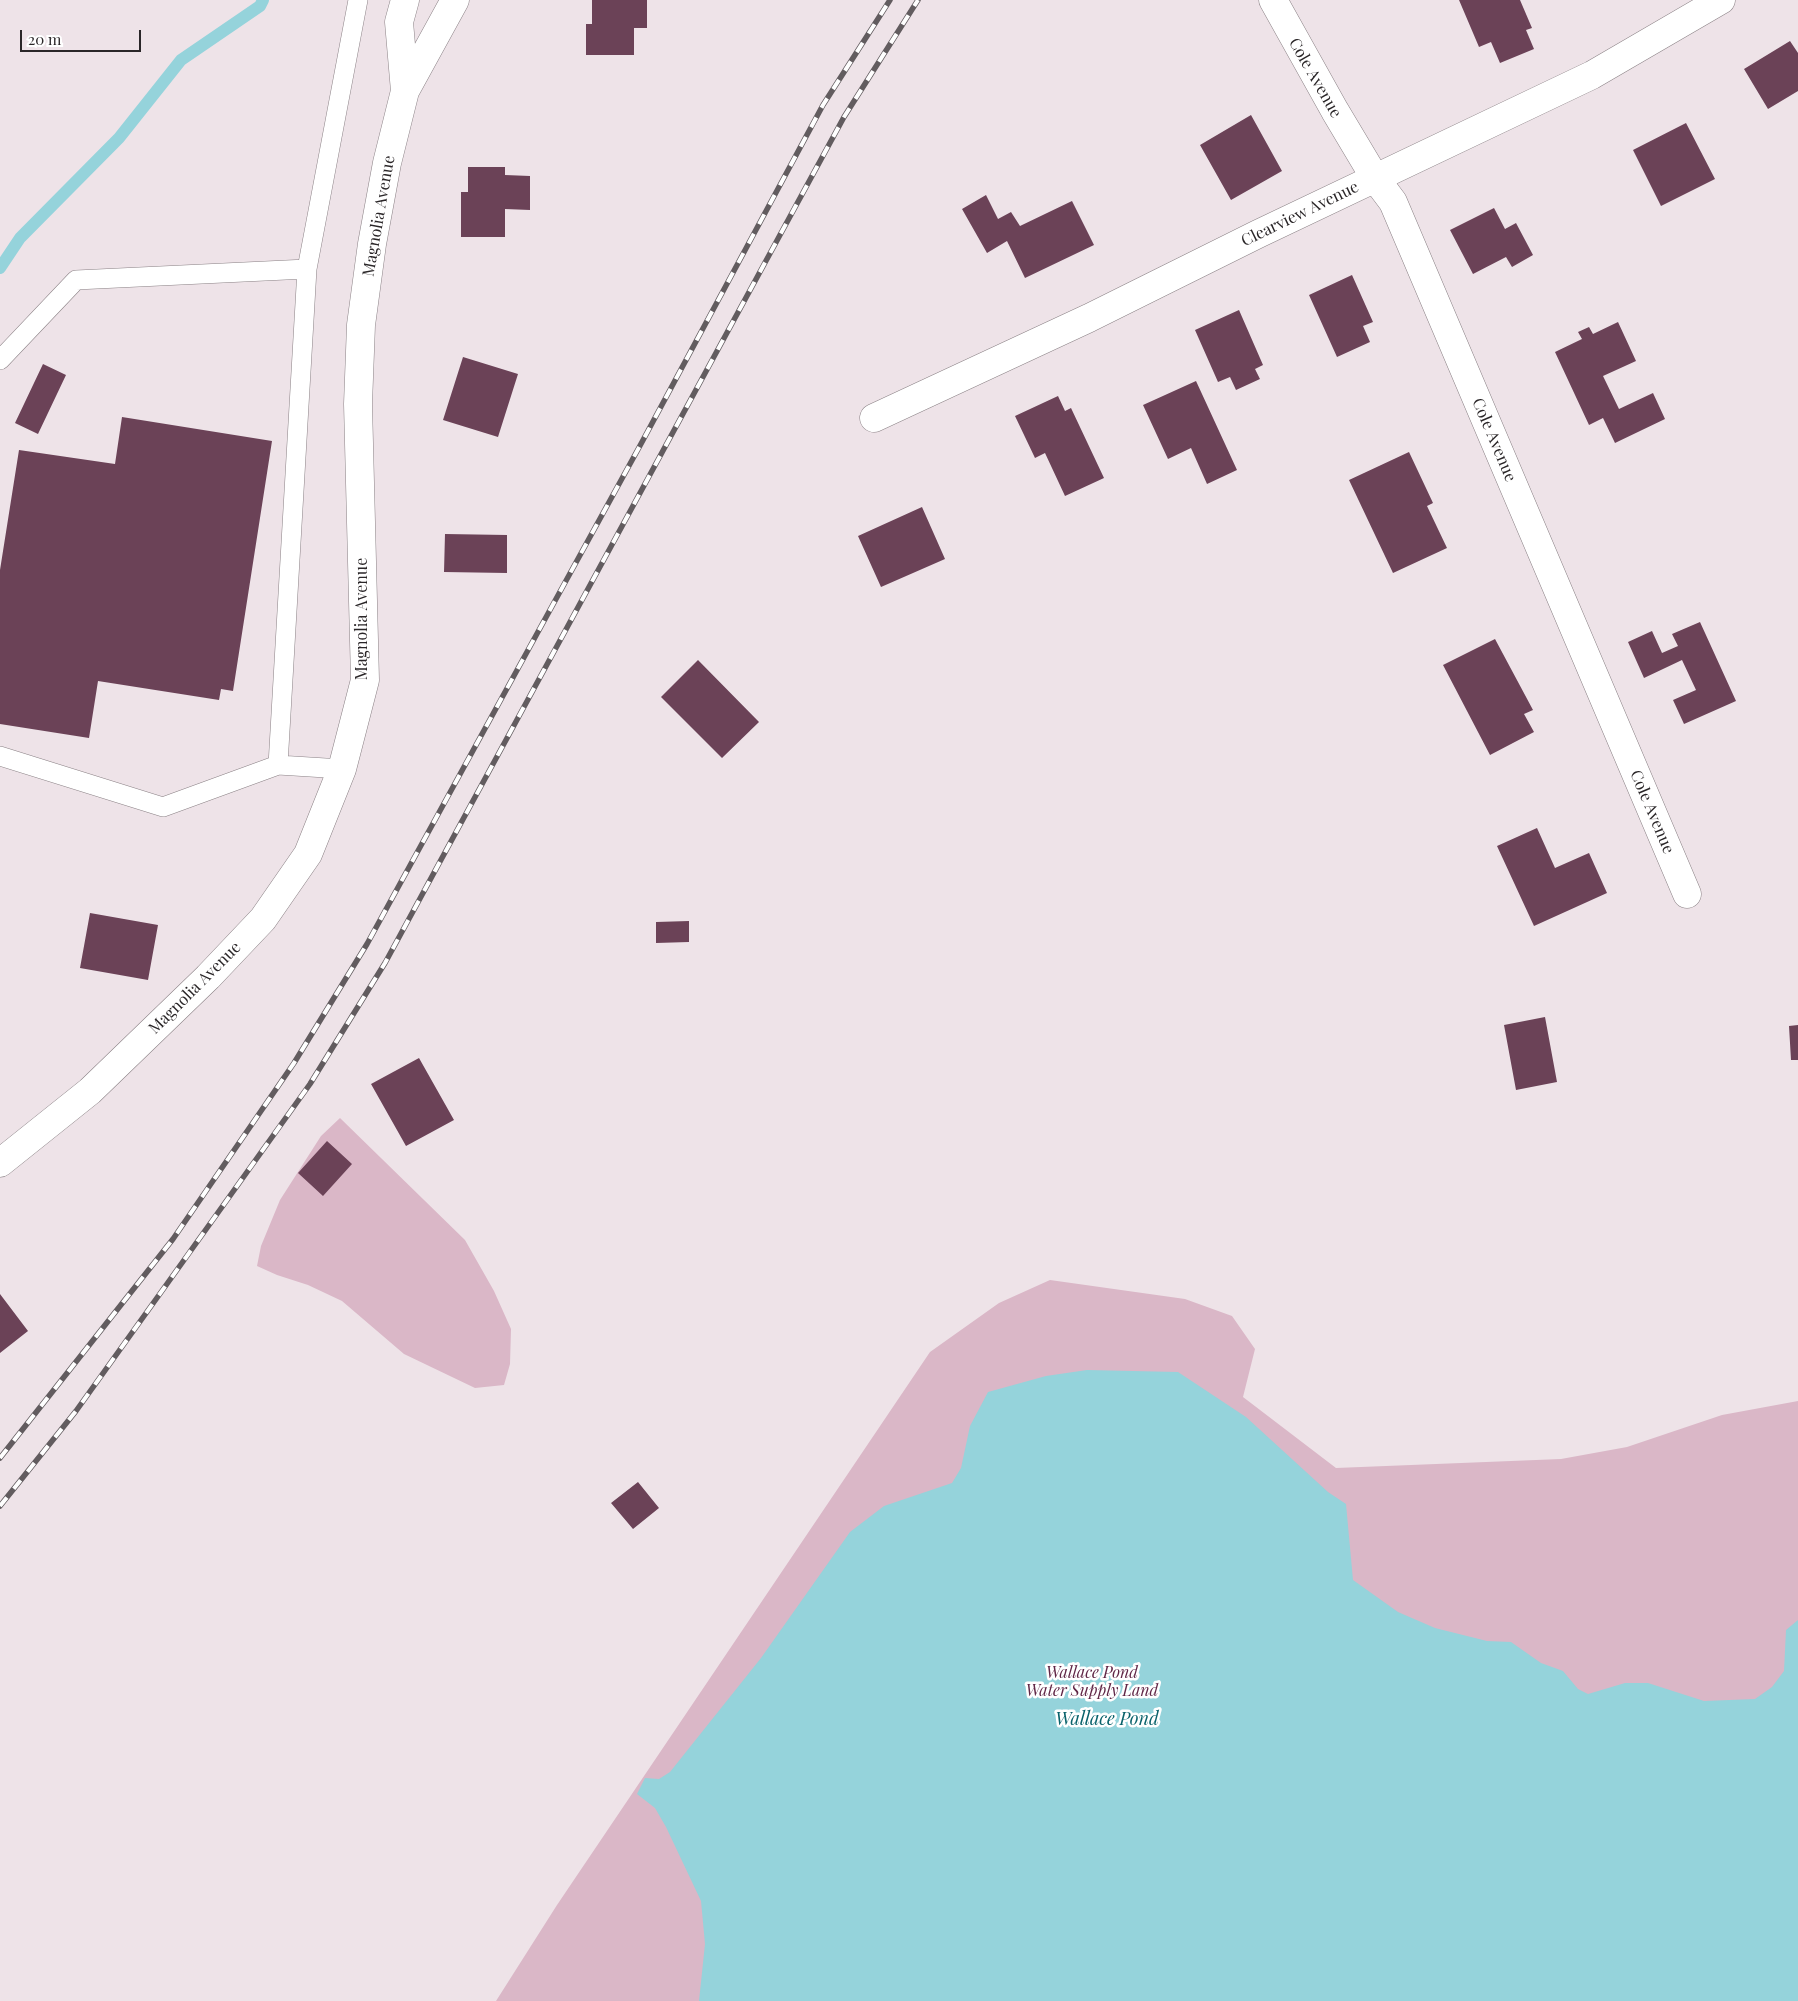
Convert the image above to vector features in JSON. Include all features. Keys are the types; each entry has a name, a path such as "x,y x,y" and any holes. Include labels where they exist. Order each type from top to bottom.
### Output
{"street":[{"name":"Magnolia Avenue","path":"405,0 399,22 405,91"},
{"name":"Magnolia Avenue","path":"0,1163 90,1091 208,977 263,919 308,854 342,769 365,680 358,404 361,325 375,226 387,163 405,91 455,0"},
{"name":"Cole Avenue","path":"1273,0 1293,38 1375,178 1393,202 1687,894"},
{"name":"Clearview Avenue","path":"874,418 1089,318 1375,178 1592,75 1720,0"}],"lane":[{"path":"278,765 307,270 358,0"},
{"path":"0,360 76,280 307,270"},
{"path":"0,756 162,807 278,765 342,769"}],"green space":[{"path":"340,1118 465,1240 494,1291 511,1329 510,1364 504,1385 475,1388 404,1354 342,1301 308,1285 257,1266 261,1246 280,1200 321,1136"},
{"name":"Wallace Pond","path":"1050,1280 1185,1299 1232,1316 1255,1349 1243,1397 1336,1468 1561,1459 1627,1447 1722,1415 1798,1401 1798,2001 496,2001 557,1905 930,1352 999,1303"}],"water":[{"name":"Wallace Pond","path":"1087,1370 1178,1372 1246,1417 1328,1492 1346,1504 1353,1580 1398,1612 1435,1628 1487,1641 1511,1642 1541,1663 1563,1671 1578,1689 1588,1694 1625,1683 1648,1683 1704,1701 1755,1699 1772,1687 1784,1671 1786,1630 1798,1620 1798,2001 699,2001 705,1944 701,1901 655,1808 637,1794 645,1778 659,1779 670,1772 761,1658 850,1532 884,1506 952,1483 961,1468 970,1426 988,1392 1046,1376"}],"building":[{"path":"592,0 647,0 647,28 634,28 634,55 586,55 586,24 592,24"},
{"path":"1459,0 1520,0 1532,28 1526,30 1534,49 1500,63 1491,42 1479,47"},
{"path":"1790,41 1798,53 1798,91 1768,109 1744,69"},
{"path":"1251,115 1282,171 1231,200 1200,145"},
{"path":"1686,123 1715,179 1661,206 1633,150"},
{"path":"468,167 505,167 505,175 530,176 530,210 505,209 505,237 461,237 461,192 468,192"},
{"path":"986,195 998,219 1011,212 1020,226 1072,201 1094,245 1025,278 1007,241 987,253 962,209"},
{"path":"1494,208 1505,229 1516,223 1533,255 1512,267 1506,257 1473,274 1450,230"},
{"path":"1352,275 1373,322 1363,326 1370,342 1337,357 1309,295"},
{"path":"1239,310 1263,365 1255,369 1260,379 1236,390 1230,377 1218,382 1195,330"},
{"path":"1618,322 1636,361 1603,376 1619,409 1653,393 1665,419 1615,443 1603,418 1589,425 1555,352 1582,339 1578,332 1589,327 1593,334"},
{"path":"463,357 518,374 498,437 443,420"},
{"path":"43,364 66,375 38,434 15,423"},
{"path":"1196,381 1237,470 1207,484 1191,448 1168,459 1143,405"},
{"path":"1058,396 1065,411 1071,408 1104,478 1065,496 1045,453 1035,458 1015,416"},
{"path":"122,417 272,441 233,691 221,689 219,700 98,681 89,738 0,724 0,570 19,450 115,464"},
{"path":"1409,452 1433,503 1427,506 1447,548 1393,573 1349,480"},
{"path":"922,507 945,559 881,587 858,536"},
{"path":"445,534 507,535 507,573 444,572"},
{"path":"1700,622 1736,701 1684,724 1673,700 1696,690 1682,660 1644,678 1628,642 1652,631 1662,653 1678,646 1672,634"},
{"path":"1495,639 1533,710 1524,714 1534,732 1490,755 1443,665"},
{"path":"698,660 759,722 722,758 661,697"},
{"path":"1537,828 1555,868 1589,853 1607,893 1534,926 1497,846"},
{"path":"90,913 158,925 148,980 80,968"},
{"path":"689,921 689,942 656,943 656,922"},
{"path":"1545,1017 1557,1082 1516,1090 1504,1025"},
{"path":"1798,1025 1798,1060 1791,1060 1789,1026"},
{"path":"419,1058 454,1120 406,1146 371,1084"},
{"path":"327,1141 352,1164 323,1196 298,1173"},
{"path":"0,1294 28,1331 0,1353"},
{"path":"638,1482 659,1508 633,1529 611,1503"}],"waterway":[{"path":"0,268 20,238 119,138 181,60 260,6 263,0"}],"railway":[{"path":"0,1458 173,1239 294,1063 367,944 642,442 823,105 890,0"},
{"path":"0,1506 76,1411 310,1084 385,963 844,117 918,0"}],"park label":[{"name":"Wallace Pond Water Supply Land","path":"1092,1682"}]}
